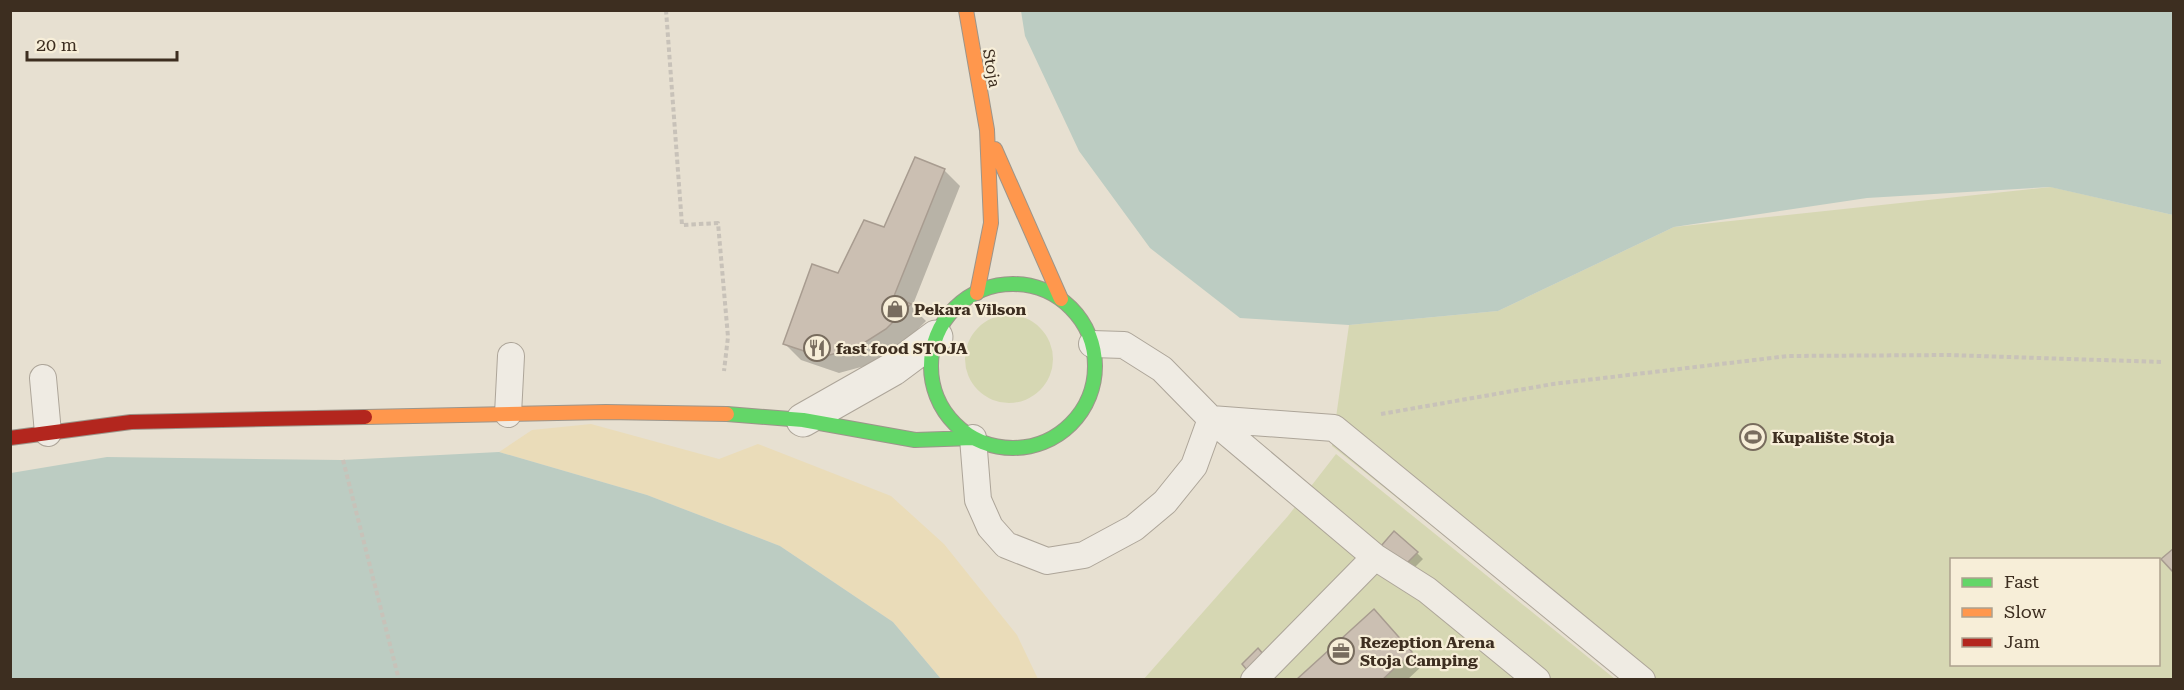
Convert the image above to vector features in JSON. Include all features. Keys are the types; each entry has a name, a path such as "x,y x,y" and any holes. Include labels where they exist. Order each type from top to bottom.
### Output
{"main road":[{"name":"Stoja","path":"966,10 987,130"},
{"path":"977,292 991,223 987,130"},
{"path":"987,130 1061,299"},
{"path":"1014,283 1038,288 1061,299 1079,316 1092,344 1095,371 1089,398 1074,420 1052,438 1027,447 1000,447 973,438 954,424 940,405 932,383 931,360 936,337 948,315 966,298 977,292 989,287 1014,283"},
{"path":"10,438 130,422 508,414 718,413 803,420 915,440 973,438"}],"street":[{"path":"803,420 893,369 936,337"}],"lane":[{"path":"1092,344 1124,345 1162,369 1211,419 1375,556 1427,590 1537,680"},
{"path":"508,414 511,356"},
{"path":"43,378 48,433"},
{"path":"973,438 978,500 990,527 1006,544 1047,561 1084,555 1134,528 1165,502 1194,466 1211,419"},
{"path":"1211,419 1334,428 1642,680"},
{"path":"1254,680 1375,556"}],"path":[{"path":"666,10 682,225 718,224 729,336 718,413"},
{"path":"1334,428 1381,414 1553,384 1788,356 1949,355 2161,362"},
{"path":"342,460 399,680"}],"green space":[{"name":"Kupalište Stoja","path":"2051,187 2173,215 2173,679 1624,679 1332,446 1349,325 1498,311 1674,227"},
{"path":"1009,315 1026,319 1040,328 1049,342 1053,359 1049,376 1040,390 1026,399 1009,403 992,399 978,390 969,376 965,359 969,342 978,328 992,319"},
{"path":"1336,454 1615,679 1143,680 1288,516"}],"sand":[{"path":"591,424 719,459 758,444 891,496 944,544 1017,635 1038,679 941,679 893,622 780,546 647,495 499,452 532,430"}],"shaded area":[{"path":"1021,11 2173,11 2173,215 2050,187 1867,198 1674,227 1498,311 1349,325 1240,318 1150,248 1079,151 1025,36"},
{"path":"499,452 647,495 780,546 893,622 941,679 11,679 11,473 107,457 342,460"}],"building":[{"path":"915,157 945,169 894,296 911,304 886,329 856,348 822,357 783,344 812,264 838,273 864,220 884,227"},
{"path":"1394,531 1418,552 1404,566 1381,546"},
{"path":"2174,548 2174,573 2161,559"},
{"path":"1374,609 1412,652 1382,680 1296,680"},
{"path":"1258,648 1269,661 1252,676 1242,664"}],"traffic: fast":[{"path":"1013,284 1044,291 1071,308 1088,335 1095,366 1088,397 1071,424 1044,441 1013,448 982,441 955,424 938,397 931,366 938,335 955,308 982,291 1013,284"},
{"path":"727,414 803,420 915,440 973,438"}],"traffic: slow":[{"path":"966,10 987,130 991,223 977,293"},
{"path":"995,149 1061,299"},
{"path":"365,417 606,412 727,414"}],"traffic: jam":[{"path":"10,438 131,422 365,417"}],"place":[{"name":"Pekara Vilson","path":"895,309"},
{"name":"fast food STOJA","path":"817,348"},
{"name":"Kupalište Stoja","path":"1753,437"},
{"name":"Rezeption Arena Stoja Camping","path":"1341,651"}]}
